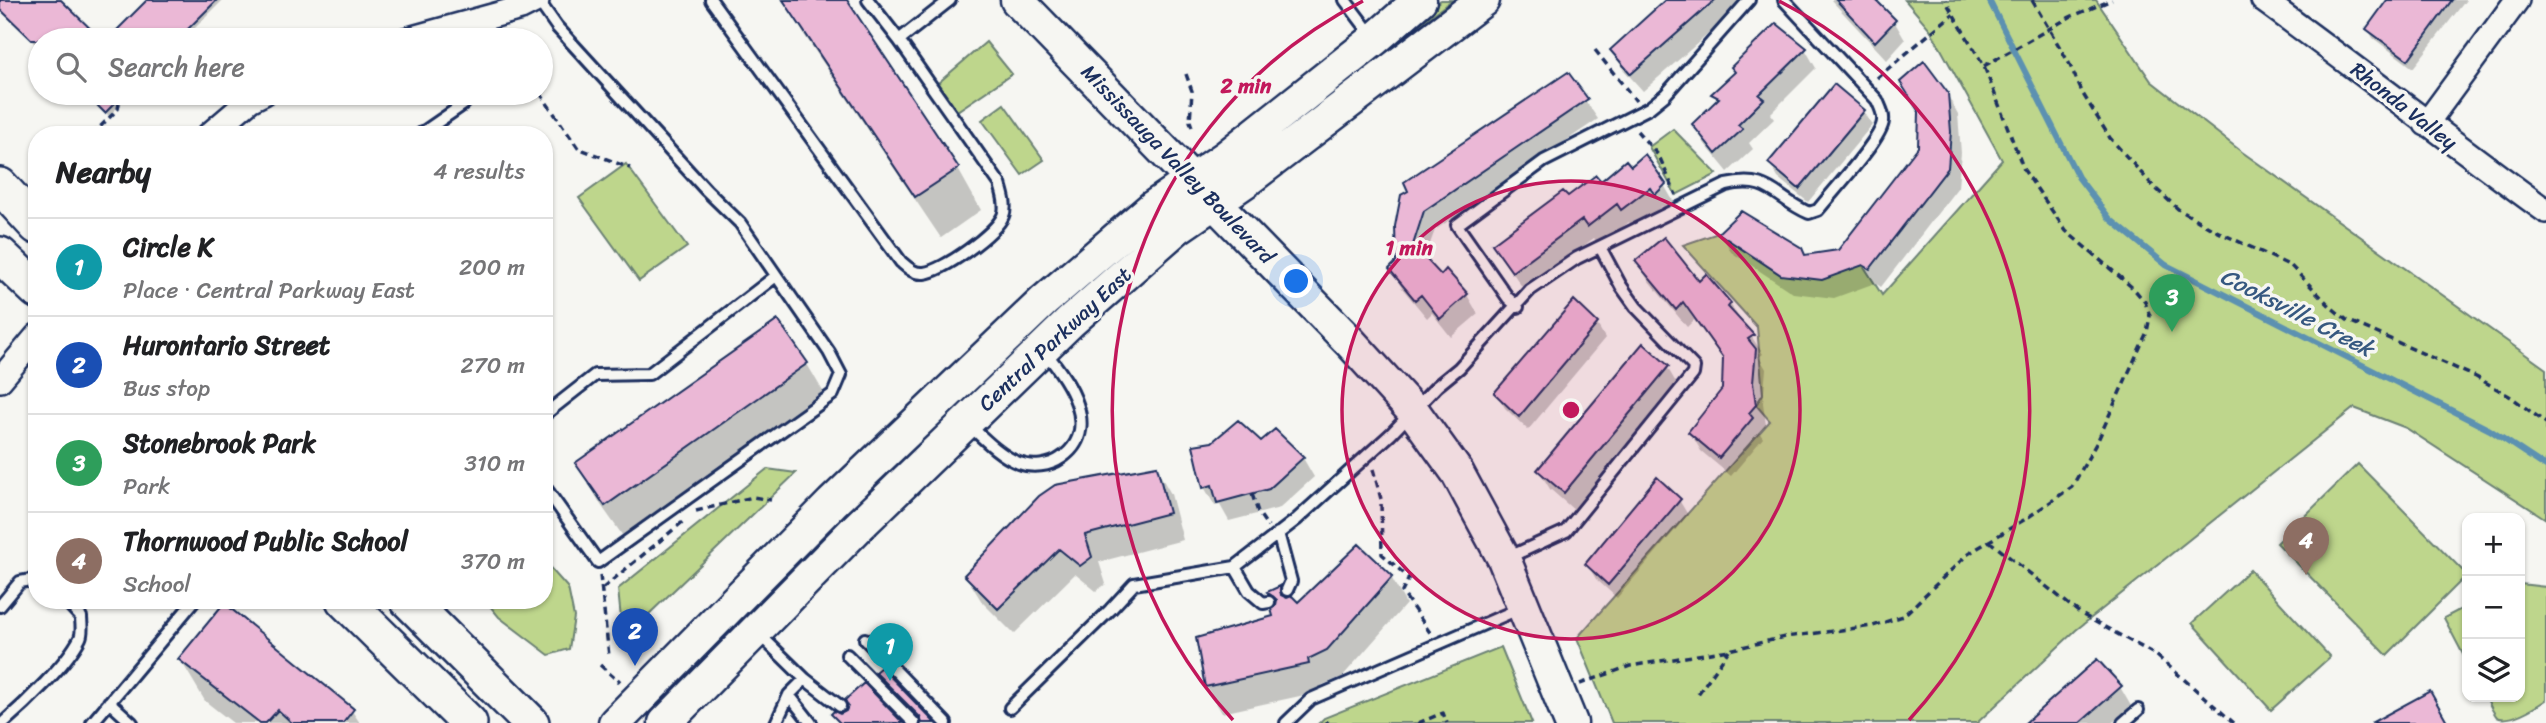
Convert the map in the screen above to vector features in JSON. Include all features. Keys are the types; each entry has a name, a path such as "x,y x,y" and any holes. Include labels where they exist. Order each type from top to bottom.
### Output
{"main road":[{"path":"0,186 28,216"},
{"path":"0,255 28,281"},
{"path":"353,609 469,723"},
{"path":"417,609 531,723"}],"street":[{"path":"453,28 521,8 538,0"},
{"name":"Mississauga Valley Boulevard","path":"1017,0 1058,39 1213,203 1350,342 1413,411 1457,472 1504,559 1571,723"},
{"name":"Central Parkway East","path":"615,723 832,503 1044,301 1153,207 1226,157 1420,0"},
{"name":"Central Parkway East","path":"665,723 965,422 1042,348 1177,228 1247,180 1483,0"},
{"name":"Rhonda Valley","path":"2263,0 2546,211"},
{"path":"2426,124 2517,0"},
{"path":"220,126 244,105"},
{"path":"0,380 28,347"},
{"path":"732,606 756,631"}],"lane":[{"path":"538,0 557,27 706,190 740,223 829,352 841,375 833,394 598,562 553,499"},
{"path":"711,0 901,261 911,270 923,274 939,268 994,230 1004,214 1004,197 1000,184 868,0"},
{"path":"899,40 950,0"},
{"path":"1345,0 1375,39"},
{"path":"1518,307 1508,298 1457,225 1544,161 1644,110 1665,95 1749,0"},
{"path":"1010,708 1111,610 1134,584 1234,566 1276,534 1391,434 1459,368 1531,290 1555,271 1726,185 1744,181 1767,186 1809,213 1818,210 1876,138 1884,123 1877,100 1784,0"},
{"path":"432,126 463,105"},
{"path":"1504,559 1566,531 1693,374 1694,367 1636,307 1600,247"},
{"path":"553,408 595,376 649,374 776,276"},
{"path":"965,422 1019,463 1035,467 1058,461 1074,449 1080,435 1080,412 1065,376 1042,348"},
{"path":"1276,534 1291,581 1287,590"},
{"path":"1234,566 1249,591 1263,603 1269,601"},
{"path":"0,606 20,582 28,581"},
{"path":"1286,723 1311,699 1524,606"},
{"path":"3,723 26,704 82,635 81,617 73,609"},
{"path":"92,723 187,609"},
{"path":"756,631 806,679 840,706"},
{"path":"865,639 946,723"},
{"path":"847,655 914,723"},
{"path":"776,723 789,695 806,679"},
{"path":"789,695 811,723"},
{"path":"109,702 132,723"},
{"path":"2123,723 2138,710"}],"path":[{"path":"1559,693 1630,666 1729,650 1785,637 1873,626 1903,616 1968,554 2072,487 2098,440 2147,332 2150,316 2145,302 2134,289 2066,231 2024,170 1984,66 1945,0"},
{"path":"2032,0 2110,138 2153,186 2178,209 2212,229 2291,266 2347,320 2476,377 2511,397 2546,423"},
{"path":"1984,66 2070,17 2112,0"},
{"path":"1866,88 1953,14"},
{"path":"1595,50 1644,110"},
{"path":"1186,74 1192,92 1192,127"},
{"path":"101,126 119,105"},
{"path":"548,105 578,148 630,168"},
{"path":"1627,119 1659,156 1681,207"},
{"path":"1373,468 1381,499 1382,554 1409,578 1402,592 1438,644"},
{"path":"1252,494 1258,512 1276,534"},
{"path":"603,589 696,511 753,497 771,500"},
{"path":"1989,541 2081,614 2157,655 2234,723"},
{"path":"598,562 609,656"},
{"path":"1698,694 1729,650"},
{"path":"600,665 618,681 627,674"},
{"path":"1418,723 1443,713 1447,723"}],"green space":[{"path":"1441,0 1452,0 1413,30 1409,28 1409,25"},
{"path":"1905,0 2096,0 2151,81 2242,152 2546,369 2546,519 2406,428 2354,408 2076,630 1977,723 1612,723 1577,638 1770,421 1756,405 1763,394 1757,327 1683,245 1718,233 1781,275 1863,265 1882,295 2002,160 1930,29"},
{"path":"986,42 1012,74 954,113 937,84"},
{"path":"1004,104 1044,160 1022,175 982,120"},
{"path":"1673,129 1717,174 1676,195 1649,147"},
{"path":"626,164 687,247 639,281 579,198"},
{"path":"2358,464 2462,570 2462,580 2387,655 2277,543"},
{"path":"767,469 796,473 623,639 618,589"},
{"path":"2250,570 2330,657 2271,710 2192,623"},
{"path":"553,571 568,588 574,617 569,649 549,655 492,609 553,609"},
{"path":"2525,585 2546,587 2546,700 2522,714 2508,718 2495,715 2488,702 2525,702"},
{"path":"2462,609 2462,652 2444,618"},
{"path":"1501,647 1532,723 1319,723 1324,718"}],"building":[{"path":"0,0 61,0 90,28 28,28 28,36 0,9"},
{"path":"147,0 217,0 189,28 119,28"},
{"path":"783,0 847,0 959,168 915,197"},
{"path":"1665,0 1715,0 1631,74 1610,50"},
{"path":"1836,0 1876,0 1896,20 1875,42"},
{"path":"2387,0 2452,0 2408,60 2366,29"},
{"path":"1776,23 1807,48 1759,95 1764,99 1738,125 1743,129 1716,154 1692,124 1719,98 1711,94 1735,72 1731,67"},
{"path":"1924,61 1948,93 1951,132 1948,168 1870,269 1863,265 1822,280 1781,275 1718,233 1741,211 1802,248 1805,255 1838,250 1918,147 1919,112 1900,82"},
{"path":"1568,72 1588,99 1424,211 1413,245 1441,275 1446,269 1468,294 1440,319 1421,295 1415,300 1389,269 1396,262 1395,226 1401,195 1408,191 1404,182"},
{"path":"1834,84 1865,110 1799,189 1768,163"},
{"path":"97,105 113,105 105,113"},
{"path":"1645,154 1666,184 1655,195 1650,188 1621,210 1617,204 1587,227 1582,220 1512,272 1492,244 1563,191 1568,196 1596,175 1601,181 1626,160 1631,166"},
{"path":"1664,237 1699,281 1706,274 1731,303 1728,307 1754,335 1748,339 1756,349 1753,383 1756,405 1749,413 1753,418 1719,458 1688,432 1722,389 1723,358 1683,302 1676,310 1635,261"},
{"path":"1574,300 1598,323 1519,417 1494,393"},
{"path":"778,320 808,363 605,506 575,463"},
{"path":"1643,343 1669,366 1564,493 1537,470"},
{"path":"1238,420 1261,441 1275,429 1304,457 1269,489 1217,503 1212,485 1203,488 1193,445 1212,442"},
{"path":"1157,466 1169,513 1085,535 1092,557 1080,566 1059,549 998,609 964,575 1039,496 1055,485"},
{"path":"1657,477 1681,499 1608,585 1585,564"},
{"path":"1359,544 1393,576 1327,650 1308,659 1309,664 1205,687 1196,638 1273,616 1271,609 1277,600 1267,592 1280,586 1281,595 1287,598 1292,596 1298,602"},
{"path":"219,609 231,609 354,709 343,723 292,723 278,710 266,723 260,723 178,659"},
{"path":"2097,659 2122,686 2080,723 2025,723"},
{"path":"881,667 935,723 922,723 920,717 875,672"},
{"path":"864,683 903,723 840,723 831,714 834,711 840,714 846,711 848,706 845,700"},
{"path":"2430,691 2448,723 2371,723"}],"waterway":[{"name":"Cooksville Creek","path":"1989,0 2078,177 2110,219 2166,265 2490,430 2546,467"}],"place":[{"name":"Stonebrook Park","path":"2172,332"},
{"name":"Thornwood Public School","path":"2306,575"},
{"name":"Hurontario Street","path":"635,666"},
{"name":"Circle K","path":"890,681"}]}
